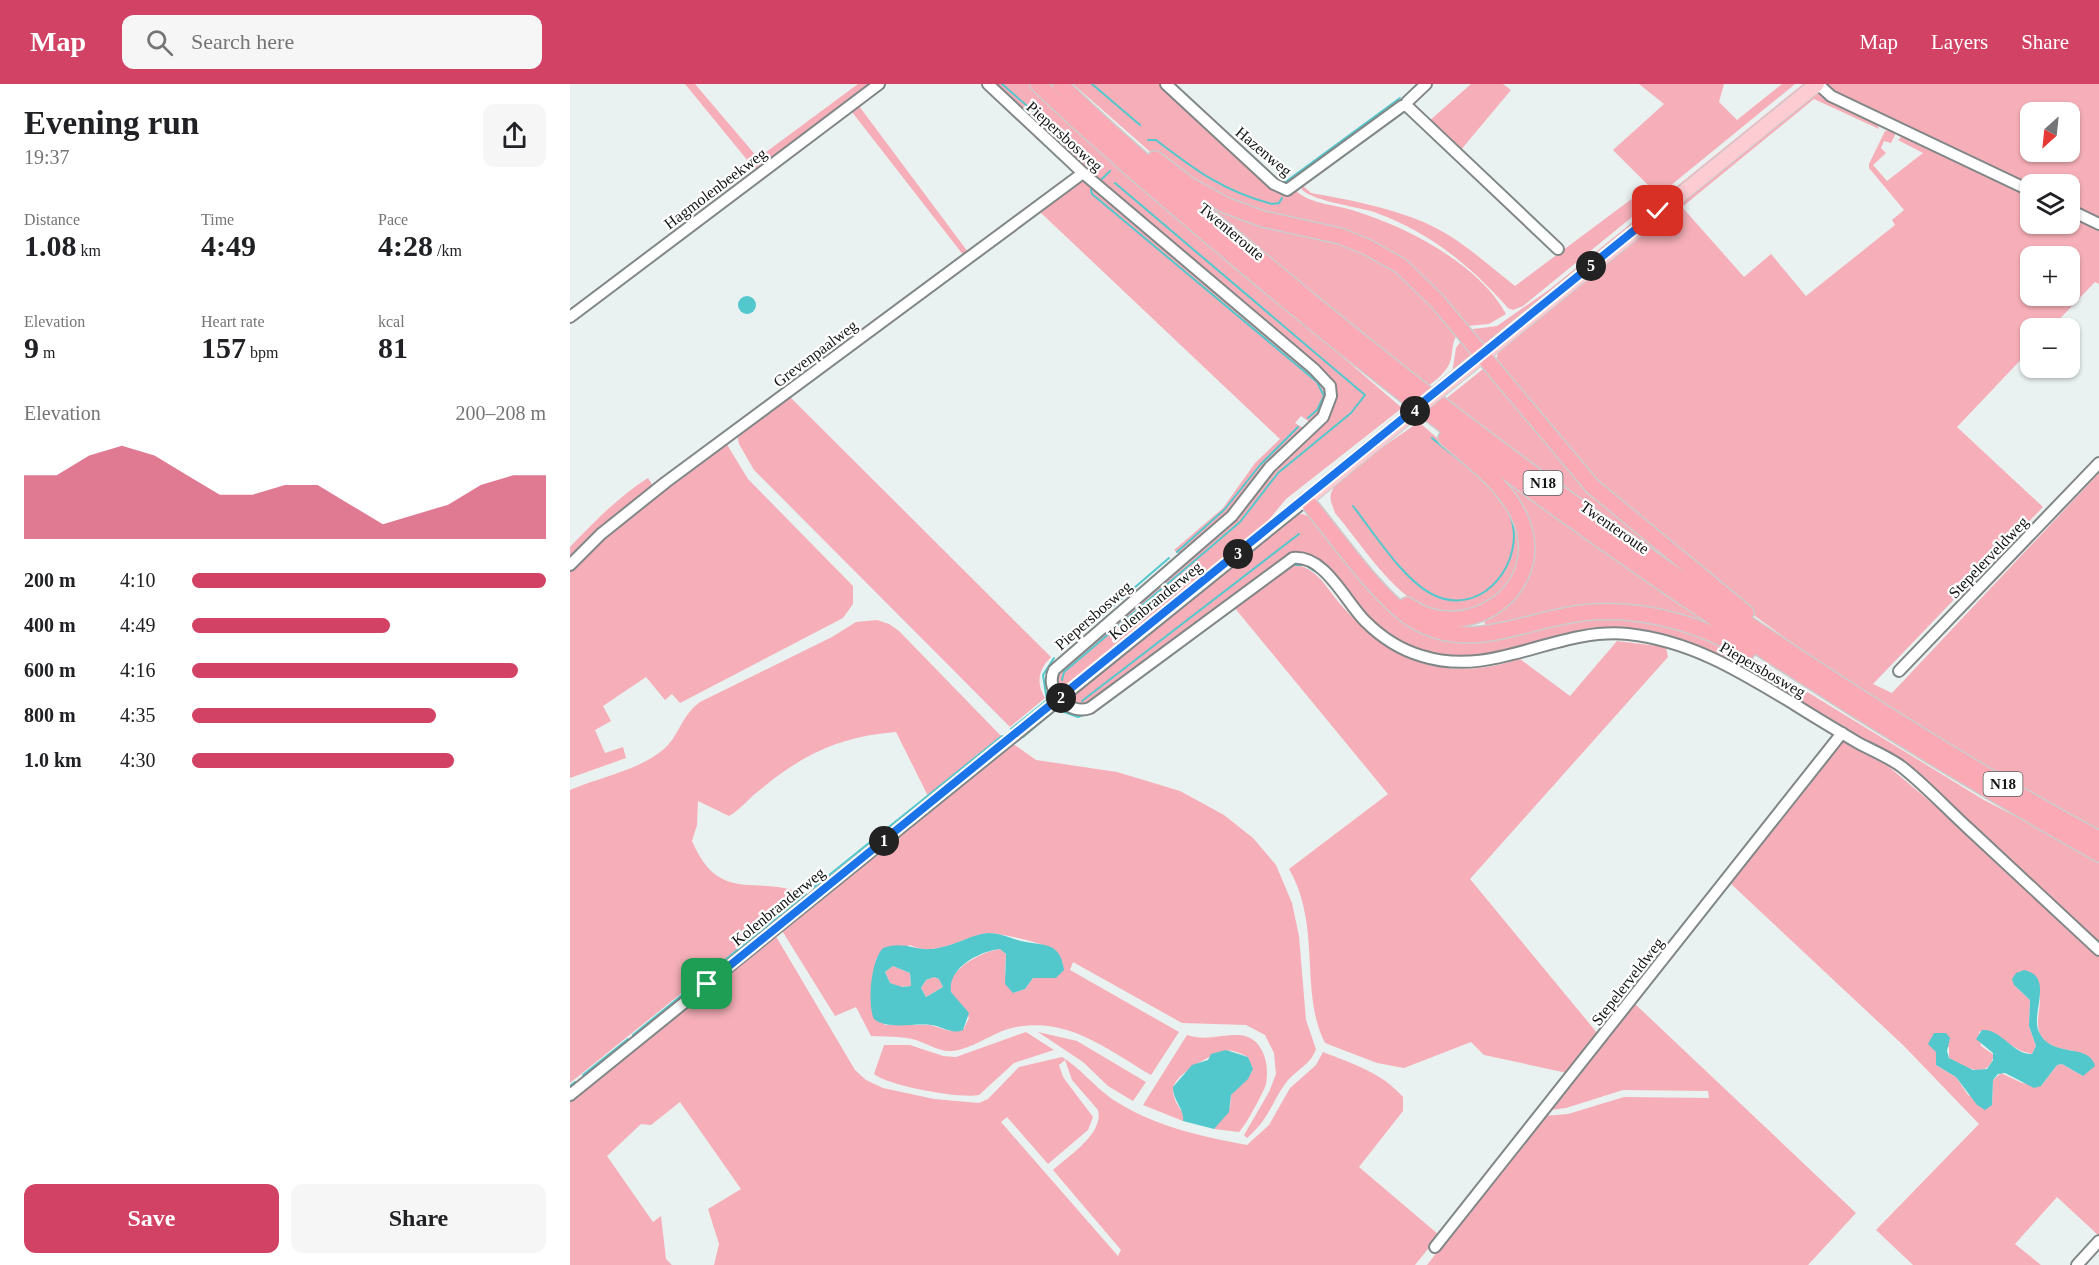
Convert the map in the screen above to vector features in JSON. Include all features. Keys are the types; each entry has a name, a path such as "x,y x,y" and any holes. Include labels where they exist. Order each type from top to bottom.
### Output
{"highway":[{"name":"Twenteroute","path":"1038,84 1170,203 1402,394 1593,534 1860,713 1974,784 2099,854"},
{"name":"Twenteroute","path":"1060,84 1198,211 1446,410 1654,563 1816,669 1979,771 2099,839"},
{"name":"N18","path":"1076,100 1206,195 1263,219 1340,236 1389,259 1426,289 1592,486 1816,669"},
{"name":"N18","path":"1309,497 1387,586 1401,600 1419,612 1440,619 1463,620 1483,613 1508,595 1521,574 1526,552 1525,534 1518,512 1492,479 1436,429 1402,394"},
{"name":"N18","path":"1309,497 1391,602 1412,620 1434,631 1459,636 1475,636 1591,612 1637,612 1660,616 1693,625 1731,642 1813,690 1860,713"}],"main road":[{"name":"Kolenbranderweg","path":"1309,497 1818,84"}],"street":[{"name":"Hagmolenbeekweg","path":"570,317 879,84"},
{"name":"Piepersbosweg","path":"988,84 1083,173 1314,369 1330,386 1332,396 1323,417 1270,467 1232,516 1059,664 1051,675 1051,683 1059,699 1077,711 1090,708 1282,565 1293,558 1300,557 1320,568 1364,620 1380,634 1423,657 1458,663 1475,663 1510,656 1574,636 1610,634 1644,636 1702,652 1732,666 1901,766 2099,950"},
{"name":"Hazenweg","path":"1166,84 1274,184 1287,190 1402,106 1407,106"},
{"path":"1426,84 1407,102 1407,106 1557,249"},
{"path":"1818,84 1831,96 2020,186"},
{"name":"Grevenpaalweg","path":"570,565 601,534 666,482 1083,173"},
{"path":"2080,215 2099,224"},
{"name":"Stepelerveldweg","path":"1899,671 2099,463"},
{"name":"Kolenbranderweg","path":"570,1095 1309,497"},
{"name":"Stepelerveldweg","path":"1435,1247 1842,733"},
{"path":"2077,1265 2099,1240"}],"shaded area":[{"path":"685,84 695,84 758,158 858,84 873,84 757,172"},
{"path":"993,84 1030,84 1082,133 1402,408 1286,499 1252,540 1071,683 1061,688 1057,686 1054,676 1184,559 1271,470 1321,424 1335,394 1085,171"},
{"path":"1073,84 1159,84 1276,193 1277,190 1295,190 1308,199 1375,218 1419,237 1478,279 1494,296 1506,314 1489,324 1467,326 1403,266 1243,209 1156,157"},
{"path":"1471,84 1503,84 1511,90 1460,151 1428,122"},
{"path":"1639,84 1724,84 1719,102 1737,120 1782,84 1795,84 1523,306 1513,310 1508,308 1463,264 1430,239 1374,212 1334,203 1313,196 1301,188 1302,185 1311,193 1389,210 1419,220 1465,246 1515,286 1649,186 1613,150 1664,104"},
{"path":"1803,84 1809,84 1488,343 1481,343 1467,333 1473,329 1497,326 1550,289"},
{"path":"1827,84 2099,84 2099,221 2080,212 2080,174 2020,174 2020,184 1836,96"},
{"path":"1818,92 1876,121 1879,129 1814,99 1682,207 1744,277 1771,254 1806,296 1895,225 1892,220 1904,210 1869,168 1885,131 1893,129 1895,135 1891,143 1884,141 1881,148 1886,153 1873,165 1887,181 1923,153 1898,140 1904,134 2020,190 2020,234 2080,234 2080,218 2099,227 2099,284 2095,282 2080,298 2080,246 2020,246 2020,306 2072,306 2061,318 2020,318 2020,361 1957,427 2043,507 1873,684 1892,693 2099,473 2099,835 2023,792 1818,662 1737,603 1612,500 1496,359 1498,353"},
{"path":"859,106 968,252 964,256 852,112"},
{"path":"1139,148 1177,179 1393,265 1459,332 1447,368 1425,389"},
{"path":"1084,178 1315,373 1328,389 1327,405 1311,423 1301,416 1295,423 1303,428 1303,432 1235,509 1180,555 1174,550 1223,508 1255,463 1280,439 1040,212"},
{"path":"1463,338 1473,356 1452,373 1456,348"},
{"path":"1483,369 1487,369 1554,448 1735,612 1443,401"},
{"path":"789,396 1051,657 1043,667 1040,677 1040,687 1045,698 1010,727 754,470 739,444 737,434"},
{"path":"1419,422 1486,481 1515,519 1520,540 1519,559 1512,577 1501,592 1485,604 1467,611 1448,613 1427,608 1402,592 1389,580 1335,513 1331,502 1332,491 1346,475"},
{"path":"726,443 748,479 853,586 853,604 843,618 680,703 672,694 665,700 646,677 603,706 611,721 595,730 605,753 623,747 626,758 570,778 570,572 642,505"},
{"path":"1487,464 1723,631 1666,614 1485,627 1484,617 1489,614 1529,552"},
{"path":"648,478 653,486 570,559 570,547 616,502"},
{"path":"1302,514 1312,517 1428,633 1535,627 1600,616 1651,618 1724,641 1984,800 2099,859 2099,942 1907,766 1732,663 1634,632 1494,658 1434,657 1398,642 1372,623 1320,564 1291,556 1281,560 1085,706 1069,703 1071,696 1293,515"},
{"path":"1295,565 1314,573 1355,620 1375,638 1396,652 1418,662 1466,669 1520,659 1570,696 1617,641 1666,647 1668,657 1470,879 1598,1034 1567,1073 1484,1055 1471,1042 1404,1068 1377,1063 1325,1043 1317,1023 1313,1002 1305,913 1299,891 1289,869 1388,794 1234,607"},
{"path":"877,620 899,631 1003,738 929,798 896,732 858,738 808,757 777,777 729,816 698,801 697,825 692,841 703,862 716,875 729,882 774,886 807,896 711,973 709,971 570,1083 570,790 631,768 654,757 669,744 688,713 700,702 832,637 856,622"},
{"path":"1842,741 1888,766 1971,836 2099,954 2099,1236 2057,1197 2015,1244 2041,1265 1913,1265 1876,1230 1979,1124 1904,1046 1730,883","holes":["2020,971 2027,971 2037,982 2040,994 2038,1018 2043,1039 2054,1046 2075,1051 2083,1076 2062,1064 2057,1065 2041,1086 2022,1083 2001,1073 1993,1080 1992,1105 1968,1095 1956,1077 1936,1065 1937,1052 1933,1047 1949,1047 1949,1058 1968,1068 1981,1070 1987,1068 1994,1055 1981,1046 1979,1032 1985,1030 2021,1051 2032,1054 2036,1046 2029,1026 2030,1000 2014,985"]},
{"path":"1012,743 1036,760 1117,772 1180,791 1224,815 1253,838 1276,865 1292,903 1299,936 1306,1020 1316,1049 1308,1062 1288,1080 1266,1116 1247,1138 1244,1135 1269,1092 1276,1074 1274,1053 1265,1035 1246,1025 1182,1023 1073,962 1070,970 1179,1032 1151,1075 1102,1045 1068,1030 1050,1026 1032,1025 1012,1028 960,1050 952,1051 942,1050 907,1038 871,1036 856,1007 835,1016 781,929","holes":["994,933 1034,942 1056,951 1056,978 1033,978 1025,989 1013,993 1005,973 1006,954 1000,949 993,950 976,957 960,968 951,982 950,989 953,997 969,1018 963,1030 950,1031 930,1025 885,1025 871,1005 876,959 910,945 929,949 939,948 978,935"]},
{"path":"774,933 855,1070 866,1080 883,1088 934,1099 979,1103 988,1099 1019,1067 1062,1057 1112,1099 1144,1116 1194,1134 1247,1145 1269,1125 1290,1088 1316,1065 1323,1052 1356,1065 1385,1081 1403,1097 1403,1111 1359,1167 1439,1235 1415,1265 714,1265 719,1244 708,1209 741,1189 680,1102 651,1125 641,1124 607,1156 653,1222 661,1216 666,1259 672,1265 570,1265 570,1100","holes":["1065,1060 1072,1080 1098,1110 1098,1119 1096,1128 1083,1144 1053,1170 1121,1250 1118,1256 1001,1122 1007,1117 1048,1164 1088,1130 1093,1117 1063,1077 1059,1065"]},
{"path":"893,966 910,973 911,986 899,987 890,983 885,972"},
{"path":"934,977 939,979 943,987 926,997 921,988 926,980"},
{"path":"1634,1003 1856,1213 1808,1265 1427,1265 1544,1116 1568,1114 1624,1097 1709,1098 1708,1091 1623,1090 1566,1108 1550,1110"},
{"path":"1026,1032 1054,1050 1014,1063 979,1095 957,1095 925,1090 894,1083 874,1074 884,1045 910,1045 943,1056 956,1057"},
{"path":"1038,1032 1077,1041 1146,1082 1133,1101 1108,1086 1083,1062"},
{"path":"1187,1035 1200,1038 1246,1036 1259,1045 1263,1052 1267,1068 1266,1084 1254,1110 1239,1132 1214,1129 1230,1107 1231,1095 1252,1072 1248,1057 1234,1051 1225,1051 1203,1060 1186,1071 1175,1083 1174,1097 1184,1115 1183,1121 1143,1105"}],"water":[{"path":"743,296 751,296 756,301 754,312 743,314 738,309 738,301"},
{"path":"981,934 997,934 1049,946 1059,954 1064,970 1056,978 1033,978 1025,989 1013,993 1005,984 1006,954 1000,949 992,950 975,957 959,968 951,983 951,992 969,1013 963,1030 951,1031 931,1025 893,1025 874,1019 871,982 876,962 883,948 899,945 924,949 945,947","holes":["893,966 910,973 911,986 902,987 890,983 885,972","934,977 939,979 943,987 926,997 921,988 926,980"]},
{"path":"2024,970 2033,974 2040,988 2037,1015 2039,1032 2052,1045 2085,1054 2095,1066 2083,1076 2062,1064 2057,1065 2041,1086 2034,1088 2005,1073 1998,1074 1993,1080 1992,1105 1985,1110 1977,1105 1956,1077 1936,1065 1936,1052 1928,1044 1934,1033 1946,1033 1950,1038 1947,1051 1949,1058 1973,1070 1987,1069 1993,1060 1993,1053 1976,1039 1982,1030 1989,1030 2019,1050 2032,1054 2036,1046 2029,1026 2030,1000 2014,985 2012,979 2016,973"},
{"path":"1226,1050 1248,1057 1253,1069 1248,1079 1231,1095 1229,1112 1214,1129 1183,1121 1173,1087 1192,1065 1208,1060 1211,1054"}],"waterway":[{"path":"1002,84 1097,167"},
{"path":"1092,84 1140,125"},
{"path":"1284,183 1400,98"},
{"path":"1148,140 1156,140 1197,170 1239,193 1272,204 1279,203 1282,198"},
{"path":"1102,179 1110,171"},
{"path":"1062,680 1064,672 1240,522 1278,473 1351,413 1365,395 1115,183"},
{"path":"1091,190 1092,194 1317,382 1324,396 1317,410 1308,418"},
{"path":"1177,552 1225,509 1260,465 1298,427"},
{"path":"1353,506 1391,556 1424,590 1436,596 1454,600 1471,598 1485,591 1498,580 1507,566 1512,549 1514,532 1510,515 1487,484 1432,438"},
{"path":"1082,701 1299,534"},
{"path":"1063,649 1169,558"},
{"path":"1291,565 1305,565 1316,572"},
{"path":"1011,729 1047,700 1043,675 1054,658"},
{"path":"1099,708 1114,697"},
{"path":"1023,737 1056,709 1078,717 1094,711"},
{"path":"813,888 1002,736"},
{"path":"633,1035 806,894"},
{"path":"583,1075 628,1039"},
{"path":"570,1086 575,1082"}],"route":[{"path":"707,984 1312,495 1658,211"}]}
